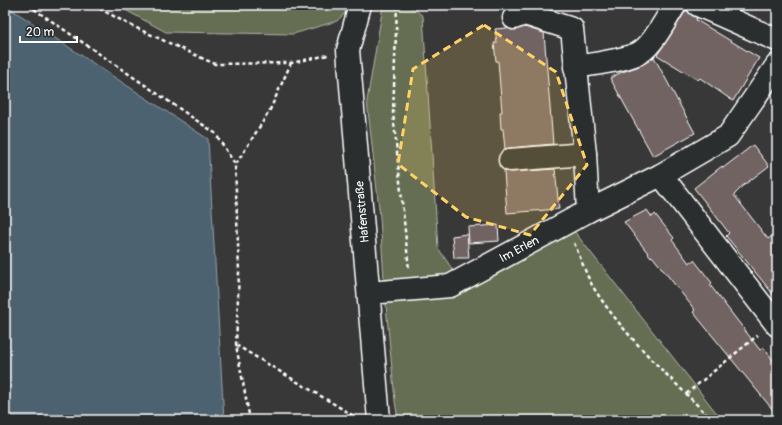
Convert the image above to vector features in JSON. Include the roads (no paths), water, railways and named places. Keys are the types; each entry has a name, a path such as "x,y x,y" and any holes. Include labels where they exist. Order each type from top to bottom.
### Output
{"street":[{"name":"Hafenstraße","path":"360,5 348,50 369,293 378,420"},
{"path":"575,67 623,58 642,51 654,38 675,5"},
{"path":"698,5 777,40"},
{"path":"514,18 525,14 572,29 585,154 588,211"},
{"name":"Im Erlen","path":"369,293 450,286 588,211 661,175 728,136 777,65"},
{"path":"510,160 585,154"},
{"path":"661,175 775,317"}],"water":[{"path":"5,5 208,139 224,420 5,420"}]}
